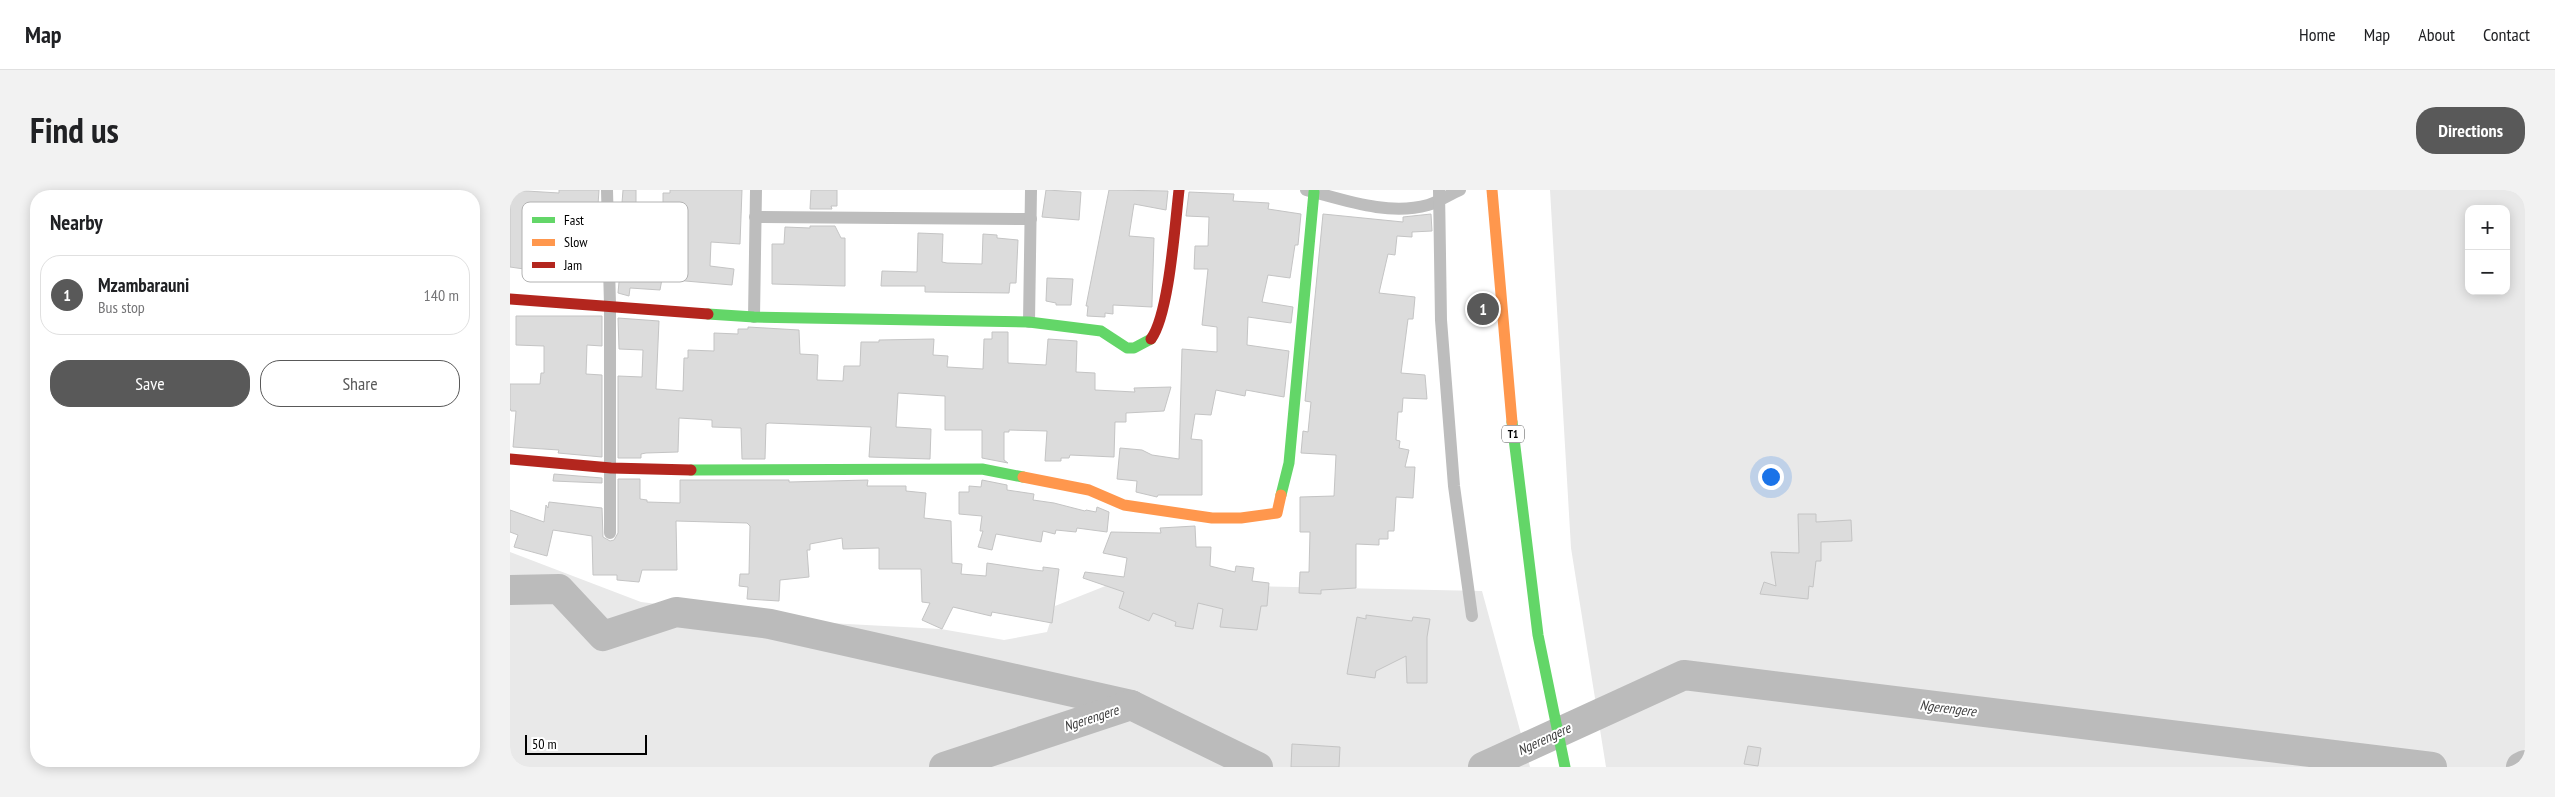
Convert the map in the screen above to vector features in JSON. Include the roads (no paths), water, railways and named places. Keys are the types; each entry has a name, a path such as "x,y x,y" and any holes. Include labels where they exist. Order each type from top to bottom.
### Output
{"main road":[{"path":"510,299 754,317 1029,322 1101,331 1127,348 1140,347 1150,341 1158,330 1163,308 1179,190"},
{"name":"T1","path":"1492,190 1509,398 1526,546 1546,678 1565,767"},
{"path":"510,459 611,468 691,470 982,469 1089,490 1124,505 1163,511 1212,518 1241,518 1277,513 1289,463 1310,191"}],"street":[{"path":"754,317 756,190"},
{"path":"1029,322 1031,190"},
{"path":"1310,191 1372,207 1414,207 1430,204 1439,195 1460,190"},
{"path":"1439,195 1440,305 1454,486 1472,616"},
{"path":"756,217 1031,219"},
{"path":"609,282 610,533"}],"waterway":[{"path":"510,590 559,589 603,636 676,612 770,624 1131,705"},
{"name":"Ngerengere","path":"1483,767 1684,675 2432,767"},
{"name":"Ngerengere","path":"944,767 1131,705 1258,767"},
{"name":"Ngerengere","path":"2521,767 2525,765"}],"place":[{"name":"Mzambarauni","path":"1483,309"}]}
